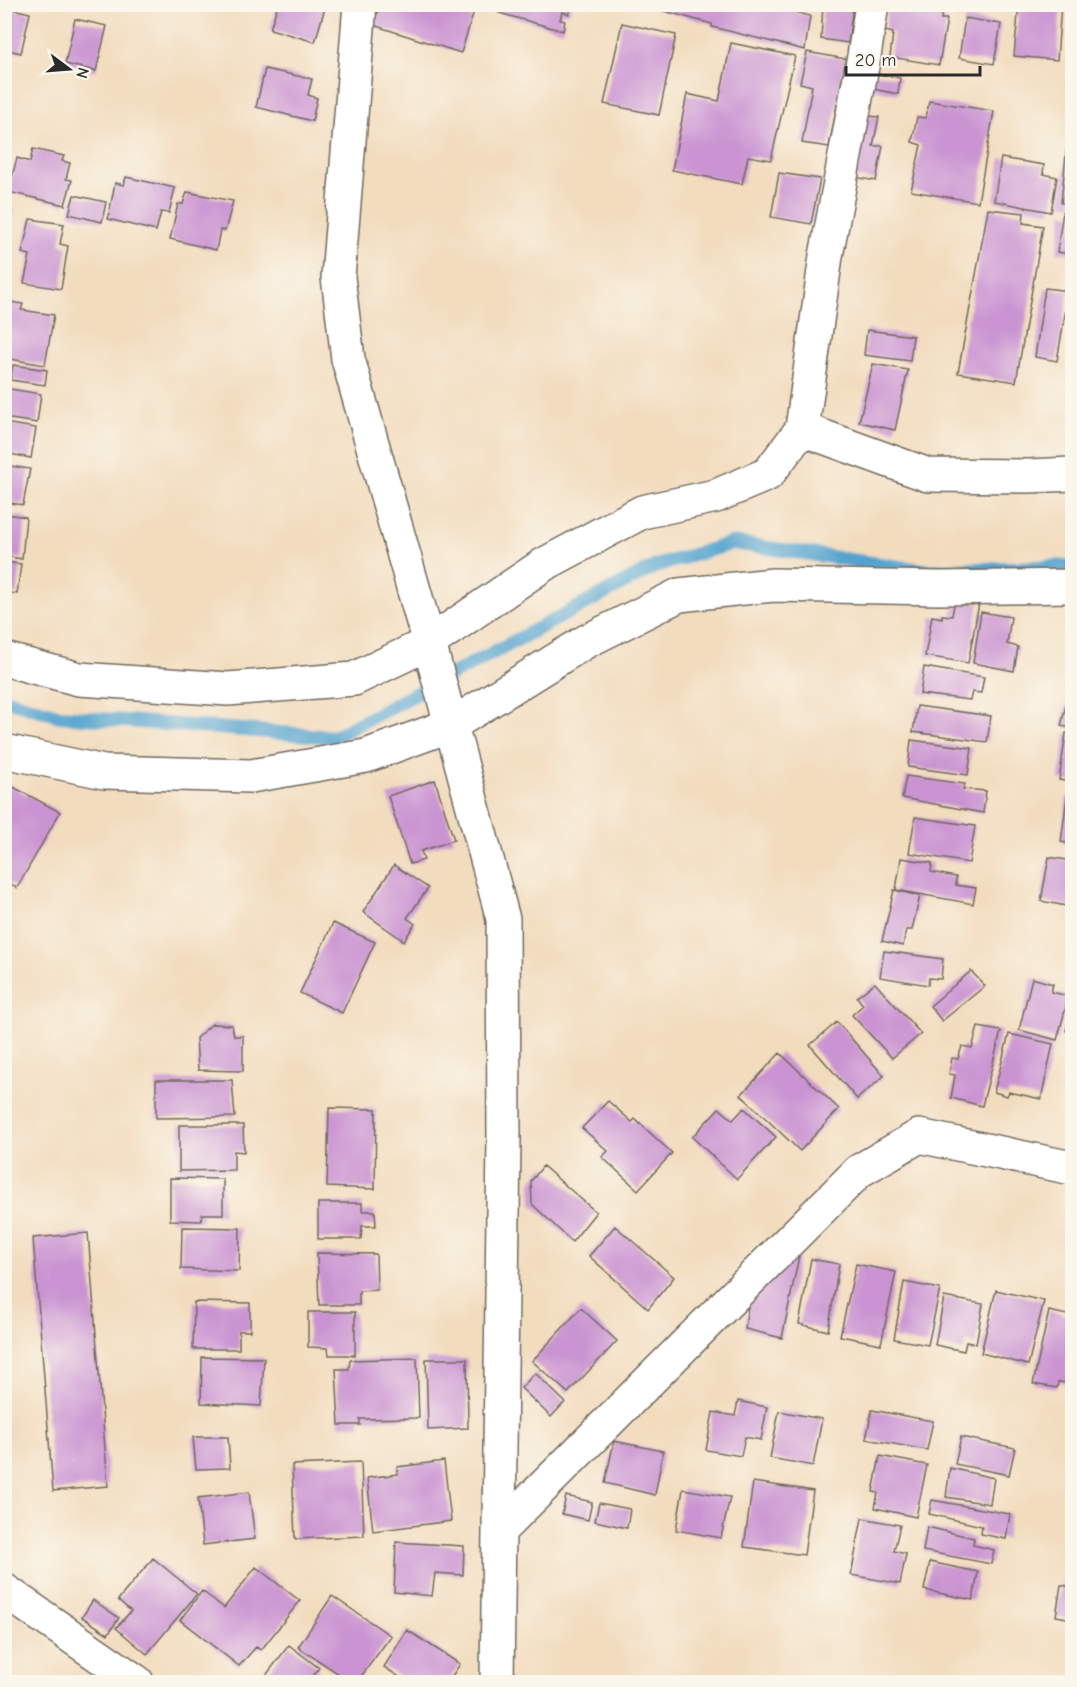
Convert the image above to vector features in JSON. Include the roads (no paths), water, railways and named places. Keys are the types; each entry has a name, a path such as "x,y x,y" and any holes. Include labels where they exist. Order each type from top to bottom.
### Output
{"street":[{"path":"360,4 338,277 348,359 429,643 503,919 504,1138 497,1683"},
{"path":"4,659 79,679 228,689 354,679 429,643 543,565 642,512 716,496 768,474 802,429 826,256 872,4"},
{"path":"802,429 928,475 1072,474"},
{"path":"4,751 104,772 252,776 366,756 451,725 585,642 679,595 773,585 939,588 1072,586"},
{"path":"499,1531 859,1171 919,1136 1072,1168"},
{"path":"4,1590 137,1683"}],"waterway":[{"path":"4,699 60,716 334,737 656,566 733,543 928,571 1072,566"}]}
